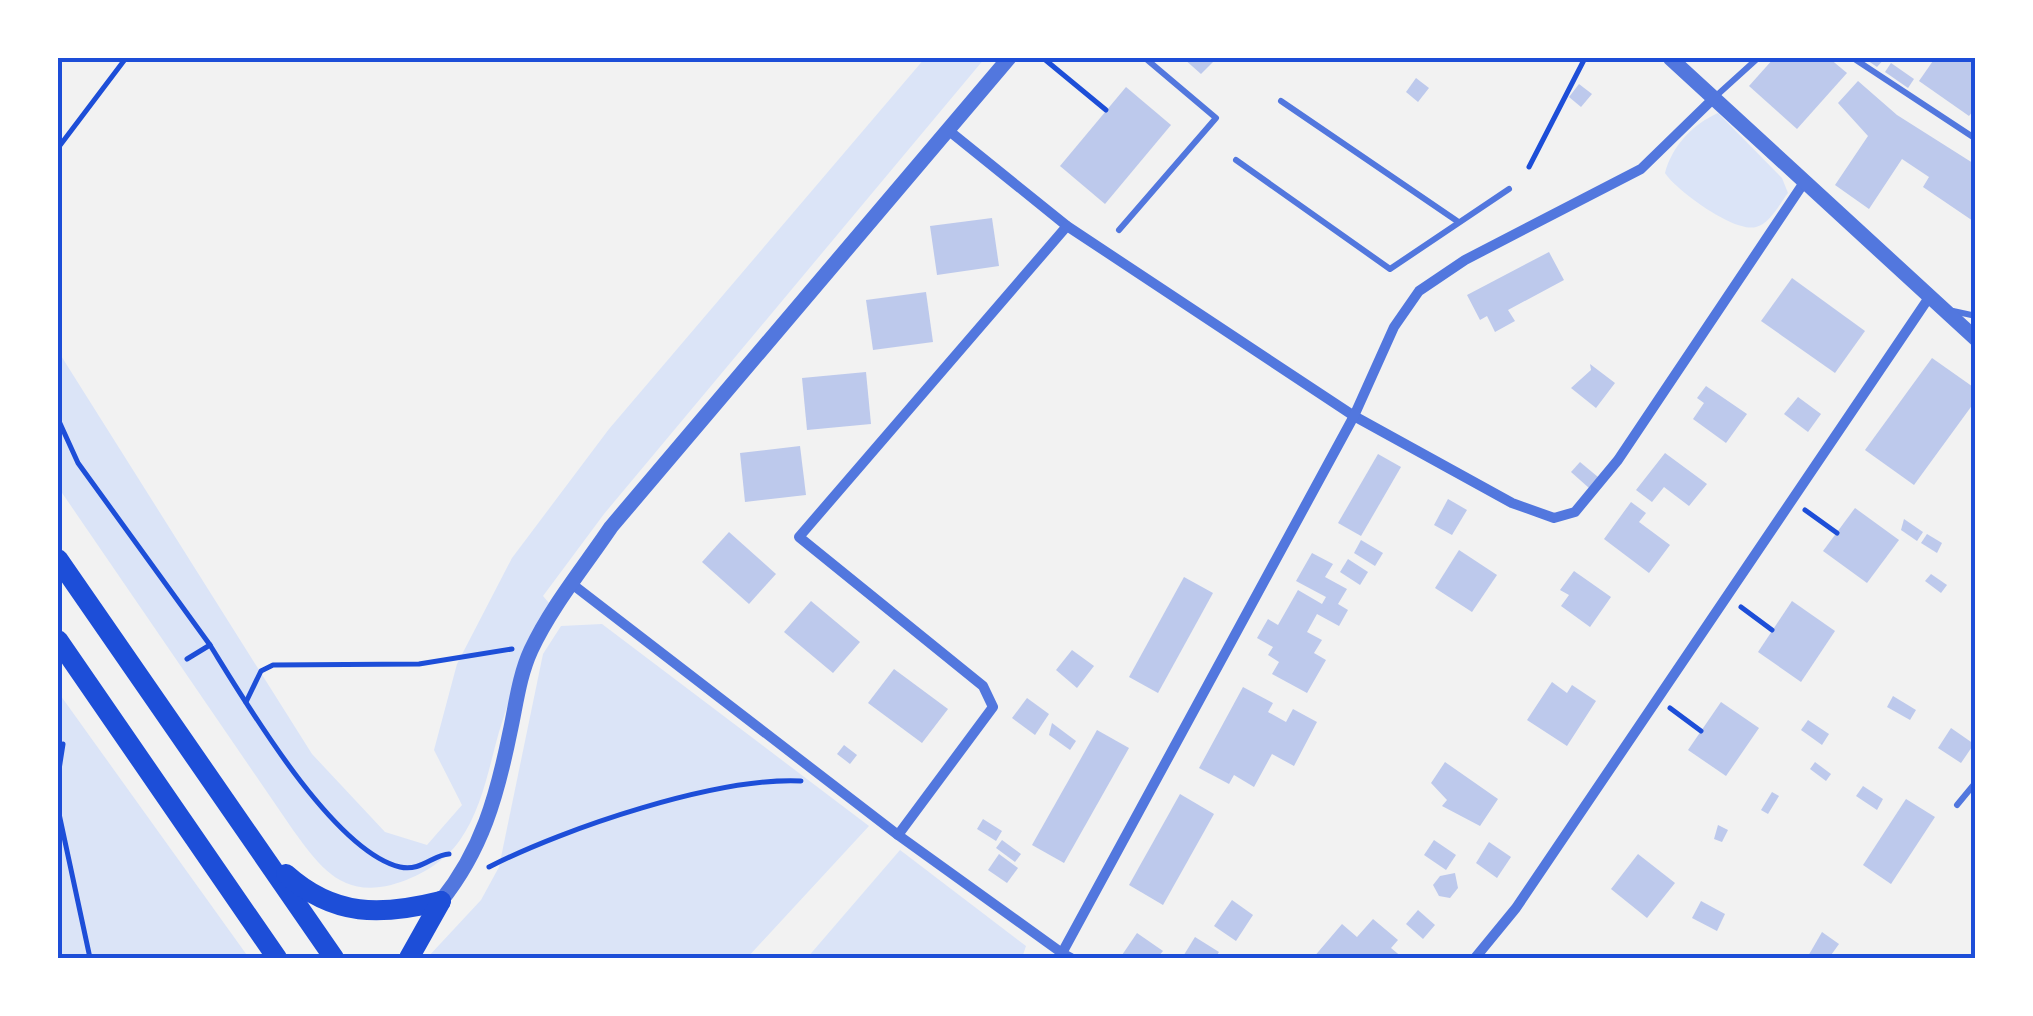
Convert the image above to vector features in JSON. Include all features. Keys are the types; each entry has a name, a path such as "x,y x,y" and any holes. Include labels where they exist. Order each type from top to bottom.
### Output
{"highway":[{"path":"58,559 334,958"},
{"path":"58,640 277,958"},
{"path":"264,854 300,886 340,908 386,912 441,902"},
{"path":"410,958 441,902"}],"street":[{"path":"441,902 468,868 491,814 521,680 544,629 572,584 611,527 1009,58"},
{"path":"1670,58 1716,96 1803,184 1976,339"},
{"path":"572,584 898,835 1067,956 1354,416 1394,327 1419,291 1466,260 1641,168 1716,96"},
{"path":"948,130 1068,226 1354,416 1512,504 1554,518 1574,512 1618,460 1692,356 1803,184"},
{"path":"898,835 993,707 983,686 798,537 1068,226"},
{"path":"1475,958 1516,908 1932,302"}],"lane":[{"path":"1119,230 1216,118 1145,58"},
{"path":"1716,96 1758,58"},
{"path":"1853,58 1976,139"},
{"path":"1282,101 1457,221"},
{"path":"1236,160 1390,269 1509,189"},
{"path":"1932,302 1976,316"},
{"path":"1958,805 1976,782"}],"path":[{"path":"58,148 126,58"},
{"path":"1043,58 1106,110"},
{"path":"1529,167 1584,58"},
{"path":"58,419 78,463 312,794 352,839 378,859 415,869 446,851 468,868"},
{"path":"1805,510 1837,533"},
{"path":"1738,605 1772,630"},
{"path":"246,702 261,670 272,665 418,664 477,658 509,651 544,629"},
{"path":"187,660 210,645"},
{"path":"1667,706 1701,730"},
{"path":"58,750 62,744 58,776"},
{"path":"489,867 552,839 732,783 830,783"},
{"path":"58,809 90,958"}],"shaded area":[{"path":"925,58 985,58 604,514 543,596 549,603 515,682 479,801 460,840 430,868 391,885 358,887 333,876 293,830 58,487 58,351 312,754 385,832 427,845 462,805 434,750 457,664 512,558 609,429"},
{"path":"1718,113 1782,178 1788,193 1770,218 1756,227 1720,217 1665,173 1685,137"},
{"path":"602,624 869,826 747,958 427,958 481,900 499,867 543,654 561,626"},
{"path":"58,692 249,958 58,958"},
{"path":"900,850 1026,946 1022,958 807,958"}],"building":[{"path":"1183,58 1217,58 1201,74"},
{"path":"1774,58 1829,58 1847,73 1797,129 1749,86"},
{"path":"1864,58 1885,58 1877,67"},
{"path":"1935,58 1976,58 1976,107 1969,116 1919,81"},
{"path":"1891,63 1914,79 1908,88 1885,72"},
{"path":"1416,78 1429,88 1418,102 1406,92"},
{"path":"1858,81 1897,115 1976,165 1976,223 1923,187 1929,177 1902,159 1869,209 1835,185 1868,136 1838,103"},
{"path":"1579,84 1592,94 1581,107 1569,97"},
{"path":"1126,87 1171,125 1105,204 1060,166"},
{"path":"992,218 999,266 937,275 930,226"},
{"path":"1549,252 1564,280 1508,310 1515,321 1495,332 1487,316 1480,320 1467,295"},
{"path":"1792,278 1865,331 1835,373 1761,321"},
{"path":"926,292 933,342 873,350 866,300"},
{"path":"1932,358 1976,389 1976,400 1914,485 1865,450"},
{"path":"1590,364 1615,383 1596,408 1571,388 1591,370"},
{"path":"866,372 871,424 807,430 802,378"},
{"path":"1706,386 1747,414 1726,443 1693,419 1704,403 1697,398"},
{"path":"1798,397 1821,414 1808,432 1784,414"},
{"path":"800,446 806,495 745,502 740,453"},
{"path":"1665,453 1707,484 1689,506 1664,487 1652,502 1636,490"},
{"path":"1378,454 1401,467 1361,536 1338,523"},
{"path":"1580,462 1598,477 1589,488 1571,472"},
{"path":"1448,499 1467,510 1452,535 1434,525"},
{"path":"1631,502 1646,513 1639,522 1670,545 1649,573 1604,539"},
{"path":"1855,508 1899,540 1867,583 1823,551"},
{"path":"1904,519 1923,532 1917,541 1901,530"},
{"path":"729,532 776,574 749,604 702,562"},
{"path":"1927,534 1942,543 1937,553 1921,543"},
{"path":"1361,540 1383,553 1375,566 1354,553"},
{"path":"1459,550 1497,575 1472,612 1435,588"},
{"path":"1312,553 1333,564 1325,577 1347,589 1338,604 1348,610 1339,626 1317,614 1307,632 1322,640 1314,653 1326,660 1307,693 1272,674 1279,662 1268,655 1273,647 1257,638 1268,619 1278,625 1298,590 1322,604 1326,597 1296,581"},
{"path":"1348,559 1368,572 1360,585 1340,572"},
{"path":"1574,571 1611,597 1590,627 1561,606 1569,595 1560,590"},
{"path":"1931,574 1947,585 1941,593 1925,581"},
{"path":"1184,577 1213,593 1158,693 1129,677"},
{"path":"811,601 860,642 833,673 784,632"},
{"path":"1792,601 1835,631 1801,682 1758,652"},
{"path":"1072,650 1094,666 1077,688 1056,670"},
{"path":"894,669 948,709 922,743 868,703"},
{"path":"1552,682 1567,693 1572,685 1596,701 1567,746 1527,720"},
{"path":"1243,687 1273,703 1268,712 1286,722 1293,709 1317,722 1294,766 1272,754 1254,787 1234,775 1229,784 1199,768"},
{"path":"1893,696 1916,710 1910,720 1887,707"},
{"path":"1027,698 1049,714 1035,735 1012,718"},
{"path":"1721,702 1759,728 1726,776 1688,750"},
{"path":"1808,720 1829,734 1822,745 1801,730"},
{"path":"1052,723 1076,741 1070,750 1049,735"},
{"path":"1951,728 1974,744 1961,763 1938,748"},
{"path":"1097,730 1129,748 1064,863 1032,845"},
{"path":"844,745 857,755 850,764 837,754"},
{"path":"1445,762 1498,799 1480,826 1442,806 1447,800 1431,783"},
{"path":"1815,762 1831,774 1826,781 1810,769"},
{"path":"1863,786 1883,799 1877,810 1856,796"},
{"path":"1772,792 1779,796 1768,814 1761,810"},
{"path":"1180,794 1214,814 1163,905 1129,885"},
{"path":"1906,799 1935,817 1891,884 1863,865"},
{"path":"983,819 1002,831 996,841 977,829"},
{"path":"1718,825 1728,830 1722,842 1714,839"},
{"path":"1002,840 1021,854 1015,862 996,848"},
{"path":"1434,840 1456,855 1446,870 1424,855"},
{"path":"1489,842 1511,857 1497,878 1476,863"},
{"path":"999,854 1018,868 1007,883 988,870"},
{"path":"1638,854 1675,883 1647,918 1611,889"},
{"path":"1455,873 1458,888 1450,898 1439,896 1433,885 1440,876"},
{"path":"1232,900 1253,915 1236,941 1214,926"},
{"path":"1701,901 1725,914 1717,931 1692,918"},
{"path":"1418,910 1435,925 1423,939 1406,924"},
{"path":"1373,919 1398,940 1391,948 1403,958 1313,958 1342,924 1357,937"},
{"path":"1822,932 1839,944 1829,958 1807,958"},
{"path":"1137,933 1163,951 1157,958 1120,958"},
{"path":"1195,937 1219,952 1215,958 1182,958"}]}
